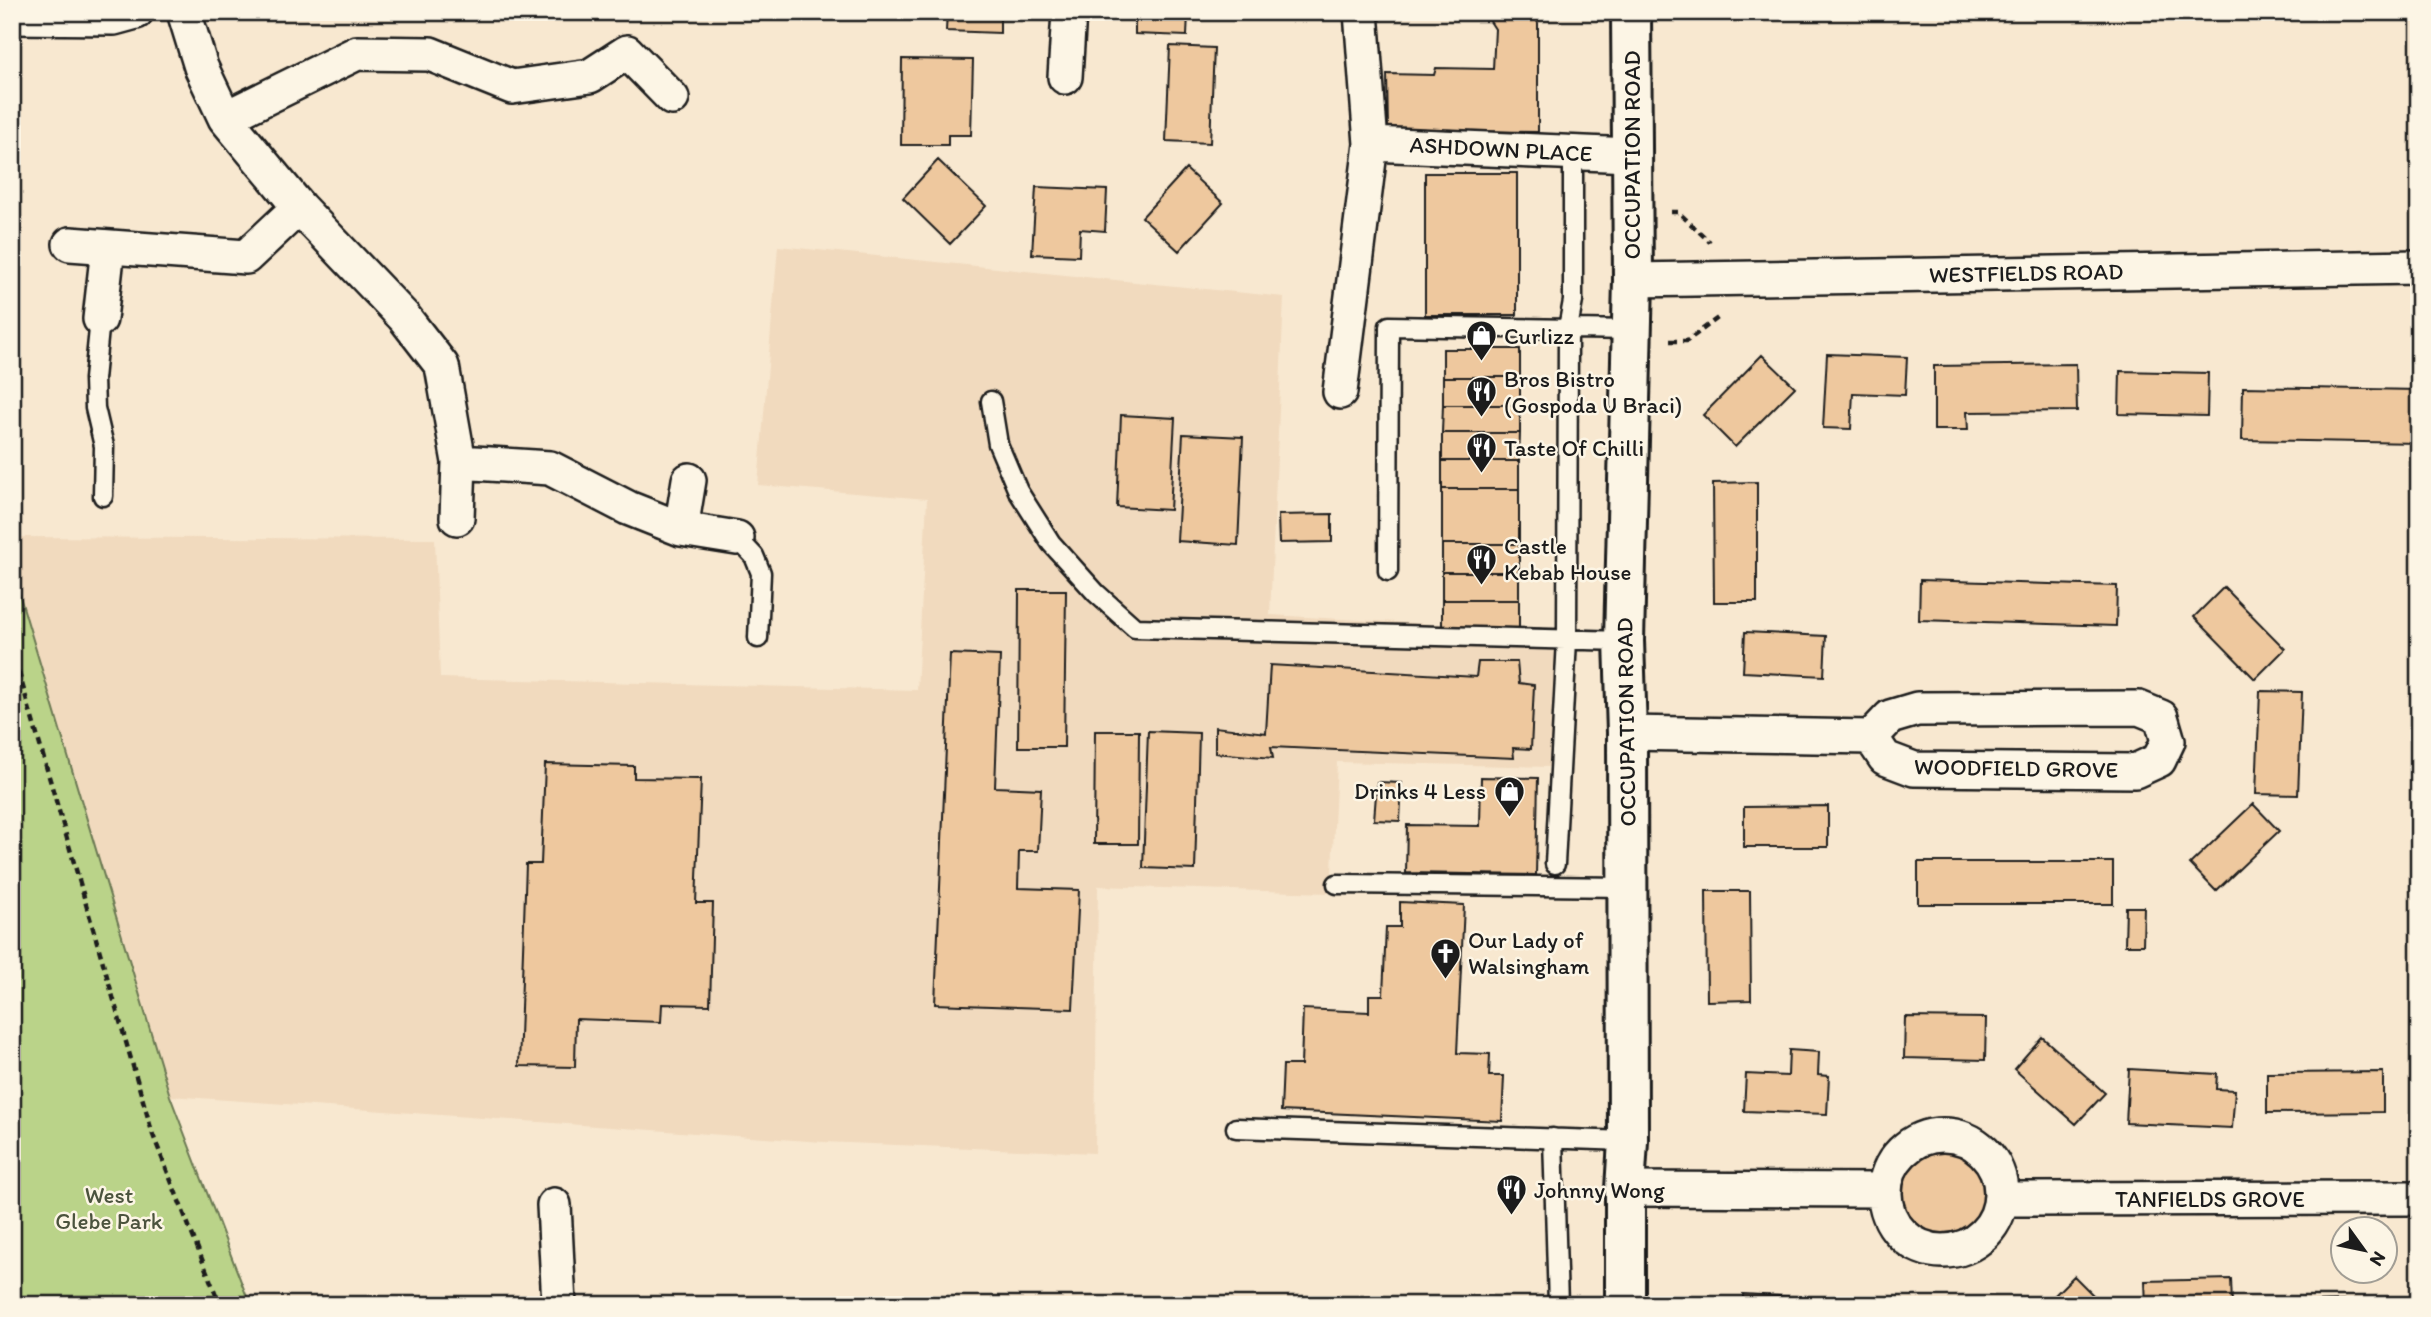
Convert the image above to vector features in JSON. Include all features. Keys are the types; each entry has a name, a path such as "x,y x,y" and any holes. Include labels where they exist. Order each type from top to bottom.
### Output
{"street":[{"path":"12,17 114,18 136,12"},
{"path":"184,12 201,67 225,118 299,207 404,317 442,366 459,462 457,518"},
{"path":"1065,77 1069,12"},
{"path":"1340,393 1371,144 1361,12"},
{"name":"OCCUPATION ROAD","path":"1625,1305 1625,1189 1628,1140 1627,733 1624,641 1633,280 1631,12"},
{"path":"225,118 357,53 430,54 512,87 590,76 627,52 672,98"},
{"name":"ASHDOWN PLACE","path":"1371,144 1631,155"},
{"path":"71,244 246,257 299,207"},
{"path":"100,319 108,248"},
{"name":"WESTFIELDS ROAD","path":"1633,280 2419,267"},
{"path":"459,462 550,468 628,508 681,529 737,538"},
{"path":"681,529 689,480"},
{"name":"WOODFIELD GROVE","path":"2139,708 2161,717 2168,741 2159,761 2135,771 1914,769 1885,758 1871,737 1890,718 1917,709 2139,708"},
{"path":"1627,733 1871,737"},
{"path":"1948,1135 1968,1140 1984,1152 1996,1168 2002,1199 1996,1219 1984,1235 1968,1247 1945,1252 1925,1249 1907,1240 1893,1225 1884,1190 1889,1171 1900,1153 1917,1141 1948,1135"},
{"path":"1625,1189 1884,1190"},
{"name":"TANFIELDS GROVE","path":"2002,1199 2419,1198"},
{"path":"554,1205 558,1305"}],"lane":[{"path":"1555,864 1567,640 1568,328 1573,301 1573,153"},
{"path":"100,319 94,408 104,446 103,496"},
{"path":"1388,571 1389,326 1632,330"},
{"path":"991,401 998,444 1018,491 1051,543 1096,593 1135,628 1624,641"},
{"path":"737,538 754,555 761,573 758,638"},
{"path":"1337,884 1627,887"},
{"path":"1236,1129 1628,1140"},
{"path":"1553,1138 1558,1305"}],"path":[{"path":"12,649 153,1135 220,1305"}],"shaded area":[{"path":"778,246 1284,297 1270,615 1556,631 1552,767 1337,762 1331,893 1098,886 1095,1153 823,1142 170,1096 12,570 12,537 435,539 440,678 917,690 927,499 758,485"}],"green space":[{"name":"West Glebe Park","path":"12,570 170,1096 250,1305 12,1305"}],"building":[{"path":"947,12 1000,12 1000,33 946,31"},
{"path":"1135,12 1188,12 1187,36 1135,34"},
{"path":"1484,12 1532,12 1538,23 1538,132 1388,130 1387,74 1434,75 1436,68 1493,69 1495,29"},
{"path":"1170,46 1214,48 1210,143 1166,141"},
{"path":"902,59 973,60 971,135 948,135 948,145 901,145"},
{"path":"938,160 986,206 950,244 903,198"},
{"path":"1186,169 1223,203 1179,251 1142,217"},
{"path":"1425,173 1517,173 1517,315 1425,315"},
{"path":"1036,187 1107,190 1105,231 1080,229 1079,256 1032,254"},
{"name":"Curlizz","path":"1443,349 1520,349 1520,377 1443,377"},
{"path":"1827,354 1907,357 1905,395 1853,393 1851,429 1823,428"},
{"path":"1762,355 1795,387 1735,447 1703,415"},
{"path":"2076,364 2077,411 1967,412 1968,430 1934,430 1934,366"},
{"path":"2120,371 2208,373 2207,416 2119,414"},
{"path":"1443,377 1520,377 1520,405 1443,405"},
{"path":"2243,387 2419,390 2419,443 2242,440"},
{"name":"Bros Bistro (Gospoda U Braci)","path":"1443,405 1520,405 1520,433 1442,433"},
{"path":"1121,415 1175,418 1170,510 1117,507"},
{"path":"1442,433 1520,433 1519,461 1442,461"},
{"path":"1183,434 1243,437 1238,545 1177,541"},
{"name":"Taste Of Chilli","path":"1442,461 1519,461 1519,489 1442,489"},
{"path":"1757,482 1757,602 1714,602 1713,483"},
{"path":"1442,489 1519,489 1519,544 1442,544"},
{"path":"1332,514 1332,542 1279,543 1278,515"},
{"path":"1442,544 1519,544 1519,572 1442,572"},
{"name":"Castle Kebab House","path":"1442,572 1519,572 1519,600 1442,600"},
{"path":"1920,580 2117,586 2116,626 1919,620"},
{"path":"2224,587 2285,649 2255,679 2194,617"},
{"path":"1019,590 1066,590 1064,747 1018,747"},
{"path":"1442,600 1519,600 1519,628 1442,628"},
{"path":"1745,632 1826,636 1824,676 1743,672"},
{"path":"950,654 1000,656 995,787 1041,789 1038,851 1019,851 1018,888 1079,890 1073,1009 935,1004"},
{"path":"1478,662 1517,662 1519,683 1534,685 1531,749 1513,748 1514,758 1271,747 1273,758 1215,753 1215,727 1266,733 1270,665 1476,677"},
{"path":"2414,683 2419,683 2419,717 2412,717"},
{"path":"2260,691 2302,692 2298,795 2256,794"},
{"path":"1095,731 1139,731 1138,844 1094,844"},
{"path":"1148,731 1199,733 1195,870 1143,868"},
{"path":"545,764 634,766 634,778 701,779 696,903 713,903 710,1005 662,1004 661,1022 576,1019 575,1067 519,1066 526,864 541,864"},
{"path":"1481,777 1538,778 1536,875 1406,873 1407,825 1480,826"},
{"path":"1377,782 1402,783 1400,821 1374,820"},
{"path":"2253,804 2279,831 2216,891 2190,864"},
{"path":"1828,806 1828,847 1744,847 1744,807"},
{"path":"1918,862 2113,862 2113,904 1918,904"},
{"path":"1706,891 1750,891 1751,1000 1707,1001"},
{"path":"1400,902 1464,905 1457,1053 1490,1054 1489,1076 1504,1076 1502,1121 1281,1111 1283,1065 1301,1065 1303,1009 1369,1012 1369,995 1383,995 1386,927 1400,927"},
{"path":"2126,907 2144,907 2143,945 2125,945"},
{"path":"1905,1017 1986,1018 1985,1060 1904,1058"},
{"path":"2042,1037 2105,1093 2076,1124 2014,1069"},
{"path":"1789,1050 1819,1052 1818,1075 1829,1076 1827,1114 1744,1111 1746,1074 1788,1076"},
{"path":"2129,1069 2217,1074 2216,1089 2235,1090 2232,1128 2126,1123"},
{"path":"2383,1072 2383,1112 2267,1113 2267,1073"},
{"path":"1943,1152 1959,1156 1972,1164 1980,1177 1984,1193 1980,1209 1972,1222 1959,1230 1943,1234 1927,1230 1914,1222 1906,1209 1902,1193 1906,1177 1914,1164 1927,1156"},
{"path":"2074,1276 2103,1305 2045,1305"},
{"path":"2231,1279 2232,1305 2146,1305 2145,1281"},
{"path":"1743,1294 1830,1299 1830,1305 1743,1305"},
{"path":"2388,1300 2388,1305 2266,1305 2266,1303"}],"place":[{"name":"Curlizz","path":"1481,363"},
{"name":"Bros Bistro (Gospoda U Braci)","path":"1481,419"},
{"name":"Taste Of Chilli","path":"1481,475"},
{"name":"Castle Kebab House","path":"1481,586"},
{"name":"Drinks 4 Less","path":"1509,818"},
{"name":"Our Lady of Walsingham","path":"1445,980"},
{"name":"Johnny Wong","path":"1511,1217"}]}
